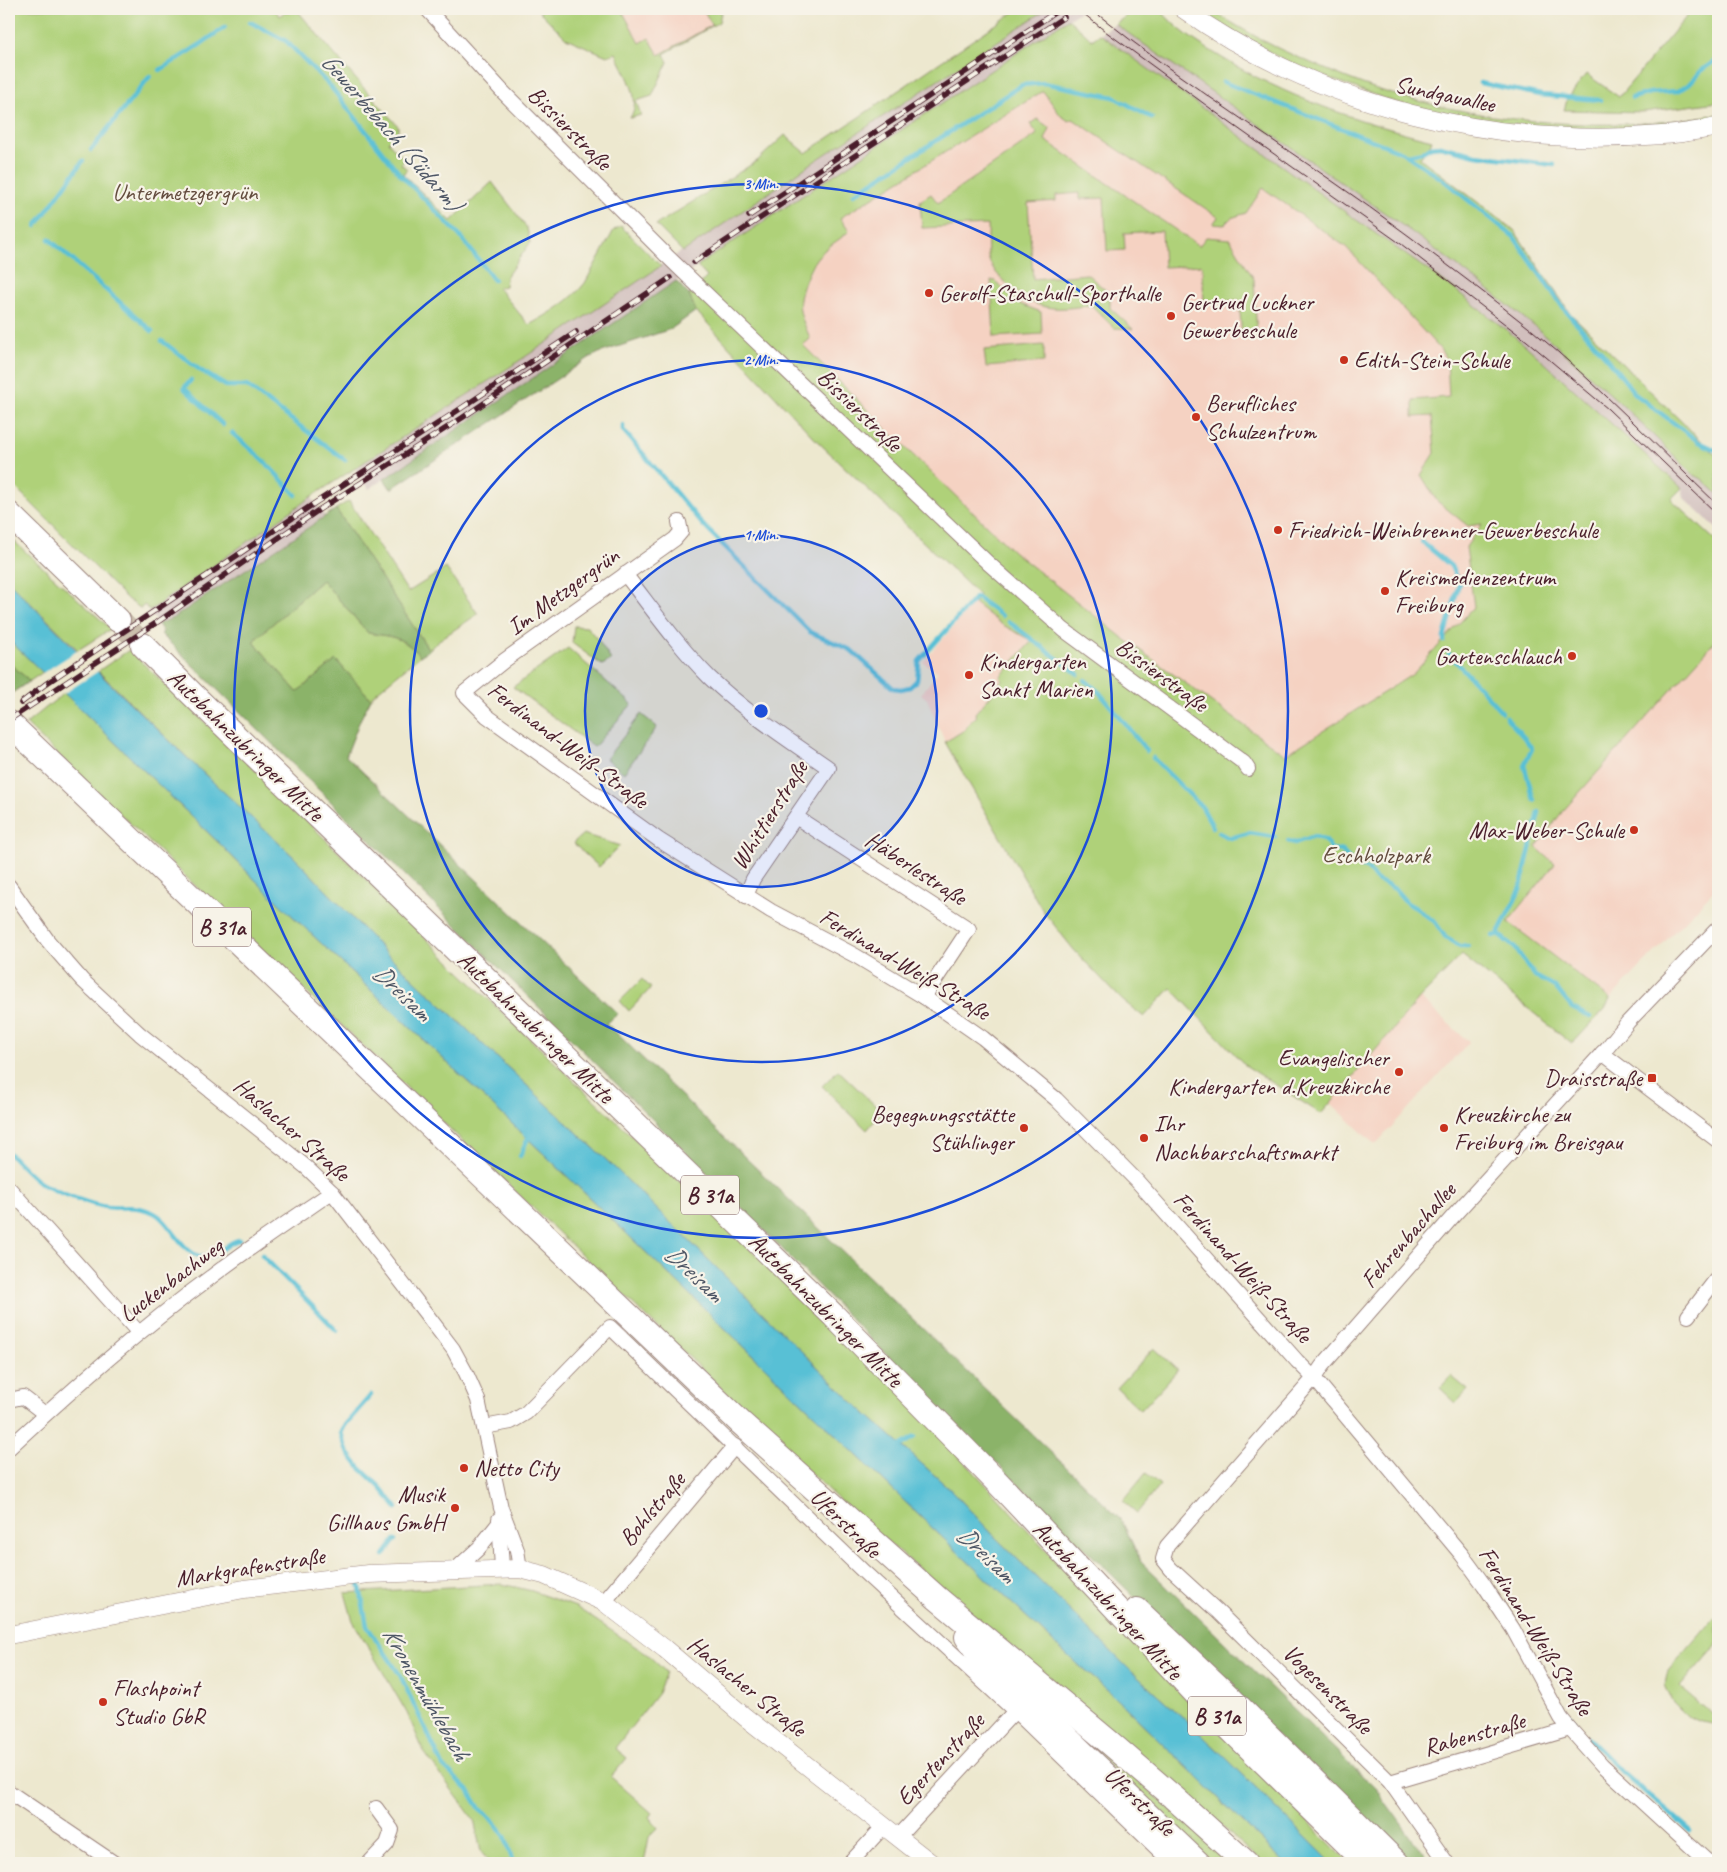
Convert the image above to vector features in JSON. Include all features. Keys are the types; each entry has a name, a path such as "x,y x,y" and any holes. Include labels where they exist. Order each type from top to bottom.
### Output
{"highway":[{"path":"9,514 118,620"},
{"name":"Autobahnzubringer Mitte","path":"143,645 827,1310 955,1438 1218,1717 1366,1863"},
{"name":"B 31a","path":"9,723 741,1423 937,1598 1109,1742 1246,1863"},
{"path":"1073,1564 1119,1592 1230,1698 1397,1863"},
{"path":"937,1598 979,1654 1198,1863"}],"street":[{"name":"Bissierstraße","path":"427,9 504,93 666,255 995,570 1064,630 1244,763 1248,769"},
{"name":"Sundgauallee","path":"1183,9 1231,39 1288,70 1372,102 1440,120 1516,133 1592,138 1663,135 1718,127"},
{"name":"Im Metzgergrün","path":"464,692 512,655 675,538 681,532 679,522"},
{"name":"Whittierstraße","path":"625,574 665,627 712,680 760,719 829,768 753,879 746,896"},
{"name":"Ferdinand-Weiß-Straße","path":"464,692 487,716 659,840 746,896 924,997 977,1034 1056,1099 1136,1181 1297,1362 1314,1378 1462,1555 1484,1584 1513,1629 1561,1718 1570,1729 1602,1765 1709,1863"},
{"name":"Häberlestraße","path":"796,817 969,928 924,997"},
{"name":"Haslacher Straße","path":"9,886 48,941 82,980 140,1034 306,1167 332,1192 453,1349 478,1400 501,1508 517,1550 520,1569"},
{"name":"Fehrenbachallee","path":"1163,1559 1167,1546 1428,1244 1628,1022 1718,928"},
{"path":"1602,1053 1718,1141"},
{"path":"9,1188 138,1333"},
{"name":"Luckenbachweg","path":"9,1448 138,1333 217,1272 332,1192"},
{"path":"1688,1316 1718,1277"},
{"name":"Uferstraße","path":"484,1427 511,1422 526,1413 610,1327 864,1572 1015,1711 1172,1863"},
{"path":"9,1400 23,1397 45,1414"},
{"name":"Bohlstraße","path":"604,1602 734,1446"},
{"name":"Haslacher Straße","path":"501,1508 499,1523 502,1568 520,1569 544,1575 604,1602 665,1649 745,1717 931,1863"},
{"path":"455,1570 479,1548 499,1523"},
{"name":"Vogesenstraße","path":"1163,1559 1171,1569 1223,1617 1390,1782 1447,1863"},
{"name":"Markgrafenstraße","path":"9,1635 244,1589 368,1574 502,1568"},
{"name":"Egertenstraße","path":"898,1837 1015,1711"},
{"name":"Rabenstraße","path":"1390,1782 1570,1729"},
{"path":"9,1792 114,1863"},
{"path":"369,1863 387,1844 392,1830 376,1808"},
{"name":"Egertenstraße","path":"850,1863 884,1826"}],"shaded area":[{"path":"621,9 703,9 712,25 659,55 641,44"},
{"path":"1047,9 1084,9 369,489 355,468 513,365 815,161"},
{"path":"1115,24 1409,230 1539,330 1618,401 1694,475 1702,479 1718,494 1718,530 1684,498 1682,488 1524,344 1463,296 1100,34"},
{"name":"Berufliches Schulzentrum","path":"1124,80 1512,359 1483,524 1466,547 1474,607 1413,674 1286,755 1123,638 1014,552 887,430 803,345 810,338 799,303 806,280 817,258 832,243 849,231 840,218 1043,91"},
{"path":"311,497 325,516 173,618 158,624 149,611"},
{"name":"Kindergarten Sankt Marien","path":"974,603 1001,624 1032,641 1000,677 1002,679 997,688 975,713 977,715 965,727 966,729 945,742 927,699 921,694 938,672 923,662"},
{"name":"Max-Weber-Schule","path":"1718,638 1718,886 1610,999 1508,922 1555,864 1536,847 1562,812"},
{"name":"Evangelischer Kindergarten d.Kreuzkirche","path":"1420,998 1469,1042 1375,1145 1331,1103"}],"green space":[{"name":"Untermetzgergrün","path":"9,9 275,9 279,16 296,9 398,126 398,130 388,142 405,160 401,164 407,169 403,174 451,221 492,182 527,228 530,243 506,277 505,286 498,288 529,325 559,307 579,290 585,283 614,230 621,226 661,266 311,497 149,611 145,605 140,608 127,599 9,481"},
{"path":"537,9 621,9 640,43 649,38 659,55 712,25 703,9 722,9 719,22 664,54 668,62 652,96 636,101 641,115 630,118 634,102 633,94 631,85 616,53 607,56 566,38"},
{"path":"1016,9 1047,9 815,161 683,252 656,225 757,161 785,135 806,153"},
{"path":"1136,9 1160,9 1180,29 1203,46 1244,70 1295,95 1349,116 1432,140 1420,158 1514,230 1570,313 1718,457 1718,494 1702,479 1694,475 1618,401 1539,330 1475,279 1409,230 1115,24"},
{"path":"1196,9 1208,9 1274,46 1336,74 1376,89 1429,104 1511,119 1552,123 1636,124 1718,114 1718,122 1680,127 1579,132 1469,119 1394,102 1331,79 1284,60 1224,27"},
{"path":"1693,9 1718,9 1718,102 1643,112 1564,110 1567,100 1586,74 1619,97"},
{"name":"Eschholzpark","path":"1068,19 1092,40 1100,34 1453,288 1524,344 1682,488 1671,499 1718,543 1718,638 1562,812 1536,847 1555,864 1508,922 1610,999 1605,1009 1572,1044 1462,955 1420,998 1321,1114 1245,1065 1171,988 1144,1017 1122,1000 1074,950 1043,911 945,742 966,729 965,727 977,716 975,713 997,689 995,687 1002,680 1000,677 1032,641 1001,624 974,603 979,595 815,439 696,311 689,295 707,277 697,266","holes":["1043,91 1061,116 1069,121 1073,119 1218,217 1213,224 1224,225 1231,218 1246,213 1263,188 1346,247 1440,349 1447,360 1449,397 1413,400 1413,417 1432,416 1435,453 1421,475 1437,501 1468,526 1482,524 1466,547 1474,607 1413,674 1285,755 1123,638 1014,552 887,430 803,345 810,339 800,310 802,291 816,259 849,231 840,218"]},
{"path":"1037,119 1050,128 1045,140 1199,246 1206,237 1230,239 1254,279 1257,339 1242,338 1239,300 1204,302 1202,265 1164,267 1162,231 1124,233 1125,250 1107,251 1104,198 1080,199 1080,193 1056,195 1056,201 1028,203 1033,279 1087,274 1110,294 1110,308 1133,329 1114,328 1091,305 1066,308 1046,307 1018,294 1005,283 990,263 988,225 922,228 920,201 931,194 938,203 1036,135 1037,133 1030,124"},
{"path":"991,280 995,281 1020,304 1041,312 1042,334 994,337"},
{"path":"676,281 689,295 696,311 671,329 589,358 391,489 384,479"},
{"path":"1044,345 1044,362 986,367 984,350"},
{"path":"349,501 408,592 446,568 478,614 439,640 429,650 336,509"},
{"path":"336,509 429,650 420,656 414,649 397,638 368,633 322,580 253,641 297,692 336,660 371,699 360,720 346,756 618,1014 606,1023 1122,1521 1141,1562 1376,1789 1430,1863 1405,1863 917,1386 734,1200 161,634 163,632 158,624 173,618"},
{"path":"9,535 111,629 78,650 9,582"},
{"path":"322,580 368,633 384,635 402,641 414,649 420,656 373,695 371,699 336,660 297,692 253,641"},
{"path":"574,626 587,627 611,660 602,665 572,643"},
{"path":"9,640 43,672 30,681 9,663"},
{"path":"568,648 632,704 594,747 513,687"},
{"path":"129,650 248,763 461,973 900,1392 1149,1661 1349,1863 1332,1863 1225,1757 1132,1672 996,1538 952,1491 852,1401 618,1171 389,956 297,860 200,770 98,671"},
{"path":"9,663 30,681 9,695"},
{"path":"64,693 266,891 544,1154 926,1522 1067,1655 1110,1692 1285,1863 1262,1863 1187,1795 844,1505 26,724"},
{"path":"641,714 657,727 624,773 606,759"},
{"path":"583,834 620,846 599,867 573,843"},
{"path":"642,979 651,988 629,1011 620,1001"},
{"path":"838,1070 882,1112 867,1130 822,1086"},
{"path":"1154,1348 1178,1370 1141,1410 1117,1388"},
{"path":"1451,1376 1468,1390 1456,1403 1440,1388"},
{"path":"1146,1473 1160,1485 1137,1513 1123,1501"},
{"path":"502,1584 532,1591 576,1607 648,1655 666,1672 658,1693 615,1748 627,1758 611,1777 652,1813 649,1817 658,1828 649,1837 644,1863 483,1863 487,1859 481,1852 474,1820 424,1752 407,1713 353,1621 345,1593"},
{"path":"1718,1613 1718,1643 1680,1687 1712,1714 1718,1707 1718,1723 1713,1724 1701,1722 1687,1716 1672,1701 1665,1685 1668,1671"},
{"path":"1043,1699 1233,1863 1214,1863 1090,1749"}],"water":[{"name":"Dreisam","path":"9,582 105,679 297,860 389,956 618,1171 852,1401 952,1491 996,1538 1132,1672 1225,1757 1332,1863 1285,1863 1110,1692 1067,1655 926,1522 544,1154 266,891 9,640"}],"pier":[{"path":"80,649 100,670 62,695 41,674"}],"waterway":[{"name":"Gewerbebach (Südarm)","path":"250,22 286,41 331,87 399,173 460,236 494,280"},
{"path":"160,70 225,27"},
{"path":"1632,98 1650,93 1677,91 1687,86 1703,69 1718,59"},
{"path":"91,150 150,76"},
{"path":"1223,82 1402,152 1442,179 1514,237 1564,309 1608,359 1635,394 1699,442 1718,451"},
{"path":"854,194 1022,85 1044,83 1114,97 1152,118"},
{"path":"1480,83 1541,95 1600,100"},
{"path":"1408,155 1440,146 1476,155 1554,165"},
{"path":"36,226 83,161"},
{"path":"49,239 152,331"},
{"path":"162,341 200,370 226,386 247,386 345,460"},
{"path":"191,380 184,388 223,425"},
{"name":"Gewerbebach (Südarm)","path":"623,425 623,430 703,525 810,632 851,650 893,688 910,687 917,680 919,661 976,597 1002,616"},
{"path":"232,433 262,459 296,495"},
{"path":"1422,542 1451,566 1459,584 1444,641"},
{"name":"Gewerbebach (Südarm)","path":"1009,622 1078,674"},
{"path":"1449,654 1502,712"},
{"name":"Gewerbebach (Südarm)","path":"1085,680 1099,692 1147,751"},
{"path":"1506,717 1532,749 1524,765 1534,800"},
{"name":"Gewerbebach (Südarm)","path":"1153,758 1202,807 1213,827"},
{"path":"1499,935 1499,931 1520,890 1539,812"},
{"name":"Gewerbebach (Südarm)","path":"1219,833 1230,838 1249,833 1275,837"},
{"name":"Gewerbebach (Südarm)","path":"1288,841 1295,843 1314,836 1326,841 1331,849 1342,851 1353,863 1368,869 1375,879 1395,889 1407,903 1435,922 1446,938 1460,946 1468,946"},
{"name":"Gewerbebach (Südarm)","path":"1493,936 1499,935 1515,948 1535,976 1555,987 1572,1008 1590,1017"},
{"path":"520,1156 530,1134"},
{"name":"Kronenmühlebach","path":"9,1153 38,1181 56,1191 100,1206 134,1207 152,1212 159,1216 190,1252 198,1256 215,1255 234,1241 239,1240"},
{"name":"Kronenmühlebach","path":"262,1255 337,1331"},
{"name":"Kronenmühlebach","path":"371,1395 345,1425 341,1433 347,1451 397,1508"},
{"path":"897,1448 915,1437"},
{"name":"Kronenmühlebach","path":"384,1555 395,1540"},
{"name":"Kronenmühlebach","path":"359,1582 367,1626 400,1675 443,1766 469,1791 480,1809 488,1815 505,1836 513,1863"},
{"path":"1561,1705 1578,1729"},
{"path":"1587,1738 1622,1772 1690,1831"}],"tunnel":[{"path":"118,620 143,645"}],"tram line":[{"path":"1078,9 1229,122 1401,244 1527,341 1608,409 1718,515"},
{"path":"1091,9 1169,68 1370,207 1518,319 1581,372 1718,505"}],"railway":[{"path":"749,216 1057,11"},
{"path":"694,262 1064,17"},
{"path":"9,720 159,621 320,509 462,418 670,278"},
{"path":"21,703 47,683 315,503 576,332"}],"place":[{"name":"Gerolf-Staschull-Sporthalle","path":"929,293"},
{"name":"Gertrud Luckner Gewerbeschule","path":"1171,316"},
{"name":"Edith-Stein-Schule","path":"1344,360"},
{"name":"Berufliches Schulzentrum","path":"1196,417"},
{"name":"Friedrich-Weinbrenner-Gewerbeschule","path":"1278,530"},
{"name":"Kreismedienzentrum Freiburg","path":"1385,591"},
{"name":"Gartenschlauch","path":"1572,656"},
{"name":"Kindergarten Sankt Marien","path":"969,675"},
{"name":"Max-Weber-Schule","path":"1634,830"},
{"name":"Evangelischer Kindergarten d.Kreuzkirche","path":"1399,1072"},
{"name":"Draisstraße","path":"1652,1078"},
{"name":"Begegnungsstätte Stühlinger","path":"1024,1128"},
{"name":"Kreuzkirche zu Freiburg im Breisgau","path":"1444,1128"},
{"name":"Ihr Nachbarschaftsmarkt","path":"1144,1138"},
{"name":"Netto City","path":"464,1468"},
{"name":"Musik Gillhaus GmbH","path":"455,1508"},
{"name":"Flashpoint Studio GbR","path":"103,1702"}]}
